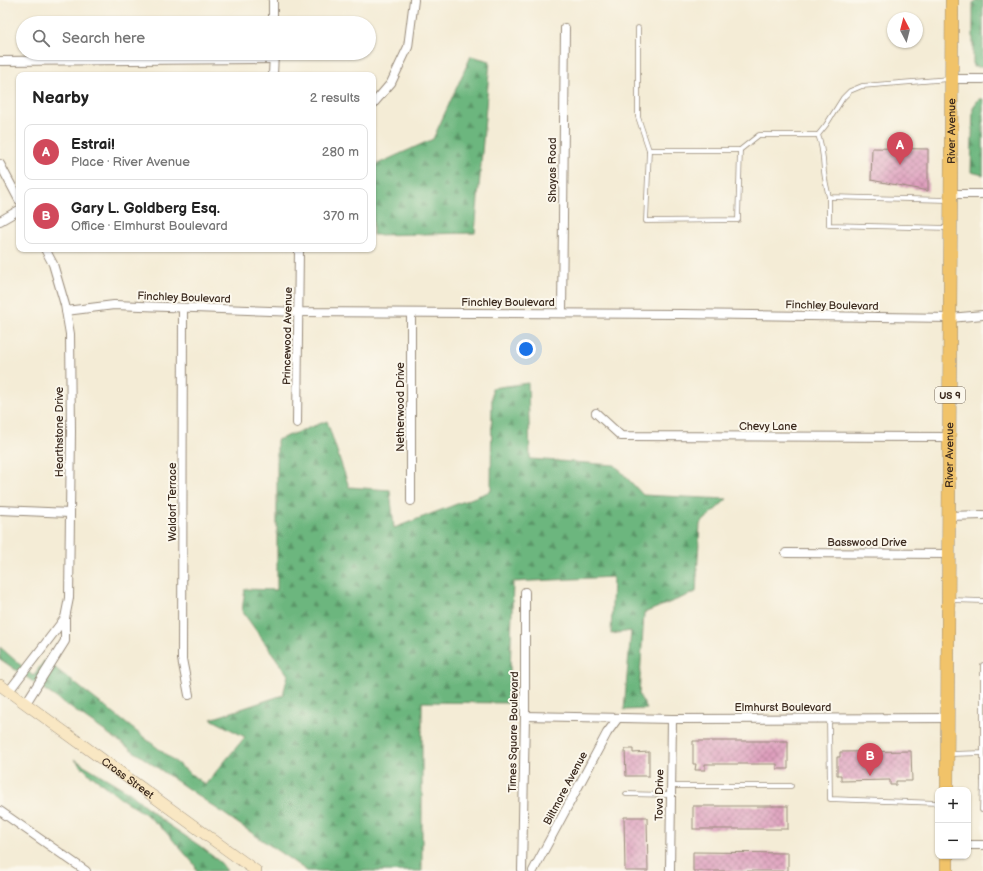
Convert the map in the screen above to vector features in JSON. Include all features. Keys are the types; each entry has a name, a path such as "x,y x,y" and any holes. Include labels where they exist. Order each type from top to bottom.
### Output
{"highway":[{"name":"River Avenue","path":"947,787 952,0"},
{"path":"946,871 947,859"}],"main road":[{"name":"Cross Street","path":"5,688 256,871"}],"street":[{"path":"273,0 274,16"},
{"path":"376,100 390,83 408,47 414,0"},
{"name":"Shayas Road","path":"562,313 565,28"},
{"path":"0,61 55,60"},
{"path":"273,72 274,60"},
{"path":"952,79 983,79"},
{"path":"0,164 16,194"},
{"path":"951,197 983,194"},
{"path":"0,221 16,212"},
{"name":"Hearthstone Drive","path":"26,703 65,642 65,618 69,598 70,334 65,305 53,264 47,252"},
{"name":"Princewood Avenue","path":"297,423 299,252"},
{"name":"Finchley Boulevard","path":"66,311 114,305 298,312 681,314 950,318 983,315"},
{"name":"Waldorf Terrace","path":"183,308 182,659 189,695"},
{"name":"Netherwood Drive","path":"411,313 411,501"},
{"name":"Chevy Lane","path":"596,413 621,436 949,437"},
{"path":"0,510 70,513"},
{"path":"949,516 983,515"},
{"name":"Basswood Drive","path":"786,553 948,554"},
{"name":"Times Square Boulevard","path":"522,871 525,716 525,592"},
{"name":"Hearthstone Drive","path":"5,688 65,618"},
{"name":"Elmhurst Boulevard","path":"525,716 672,719 948,718"},
{"name":"Biltmore Avenue","path":"533,871 607,733 618,718"},
{"name":"Tova Drive","path":"670,871 672,719"},
{"path":"0,811 86,871"},
{"path":"971,845 983,845"}],"lane":[{"path":"638,28 638,117 649,150 646,221 738,220 740,150"},
{"path":"818,135 843,98 850,92 862,86 952,79"},
{"path":"649,150 740,150 759,135 818,135"},
{"path":"818,135 823,149 824,174 829,197 829,225 951,228"},
{"path":"829,197 951,197"},
{"path":"948,600 983,601"},
{"path":"983,665 983,810"},
{"path":"829,718 830,799 935,803"},
{"path":"947,754 983,753"},
{"path":"670,786 791,786"},
{"path":"626,794 670,795"}],"green space":[{"path":"976,0 983,0 983,67 973,67 973,3"},
{"path":"471,56 490,61 475,233 376,235 376,165 433,139"},
{"path":"979,99 983,99 983,175 971,172 973,107"},
{"path":"528,383 530,459 615,465 643,495 727,499 700,524 696,592 644,613 639,695 647,709 624,710 631,631 611,634 613,577 513,582 509,703 422,702 422,871 307,871 0,659 0,647 33,676 45,660 205,785 245,737 211,719 283,695 288,675 242,611 245,589 277,590 277,440 327,421 349,487 390,490 394,528 491,491 492,388"},
{"path":"74,759 129,792 163,821 200,846 221,863 227,871 197,871 194,864 165,831 144,813 120,798 88,773"}],"building":[{"path":"872,148 928,149 928,191 871,180"},
{"path":"693,741 788,741 788,769 777,769 777,764 705,764 705,770 695,770 696,764 693,764"},
{"path":"625,749 633,749 633,753 649,752 649,776 626,776"},
{"path":"911,751 912,781 896,781 896,785 890,785 890,780 841,781 841,775 837,775 837,757 840,757 840,752"},
{"path":"693,806 788,806 788,829 693,829"},
{"path":"624,817 647,817 648,871 625,871"},
{"path":"693,852 788,853 788,871 693,871"}],"place":[{"name":"Estrai!","path":"900,165"},
{"name":"Gary L. Goldberg Esq.","path":"870,776"}]}
